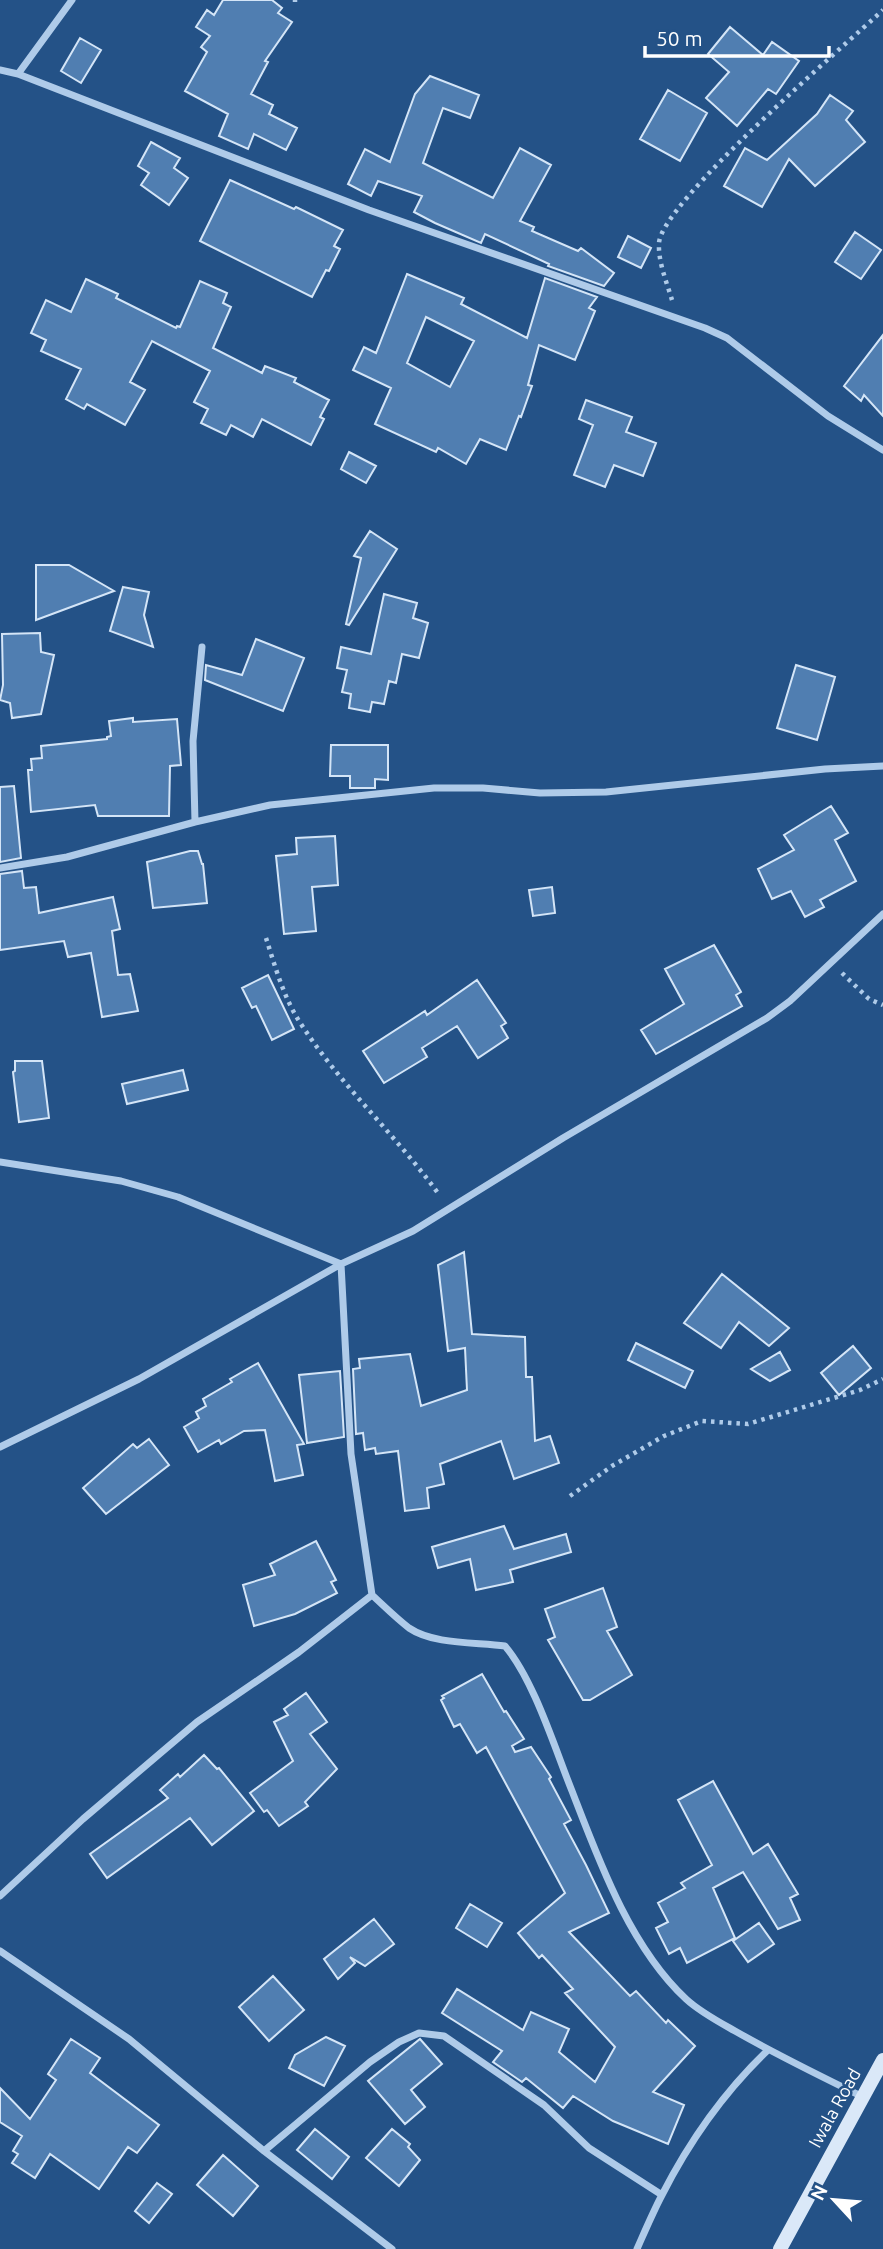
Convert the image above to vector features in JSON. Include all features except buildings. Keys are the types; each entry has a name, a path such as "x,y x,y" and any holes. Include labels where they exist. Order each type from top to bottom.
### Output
{"street":[{"path":"18,74 72,0"},
{"path":"0,70 18,74 369,210 677,317 727,338 828,416 883,450"},
{"path":"195,822 193,741 202,647"},
{"path":"0,868 67,857 195,822 270,805 434,788 483,788 540,793 606,792 825,769 883,766"},
{"path":"0,1447 139,1379 341,1264 413,1231 563,1138 767,1018 790,1001 883,914"},
{"path":"0,1162 121,1181 178,1197 341,1264"},
{"path":"341,1264 351,1454 372,1595 411,1629 468,1644 505,1646 524,1675 584,1824 631,1928 653,1963 687,2000 768,2050 863,2097"},
{"path":"0,1896 83,1819 198,1722 299,1652 372,1595"},
{"path":"0,1951 129,2039 264,2151 392,2249"},
{"path":"264,2151 370,2062 399,2042 419,2033 431,2032 444,2036 544,2105 589,2148 662,2195"},
{"path":"637,2249 682,2160 724,2098 768,2050"},
{"name":"Iwala Road","path":"780,2249 883,2060"}],"path":[{"path":"677,317 663,270 659,243 666,225 686,198 744,138 883,10"},
{"path":"266,938 299,1021 369,1112 417,1164 449,1209"},
{"path":"831,963 869,999 883,1005"},
{"path":"570,1496 611,1466 664,1436 702,1421 748,1424 860,1390 883,1379"}]}
